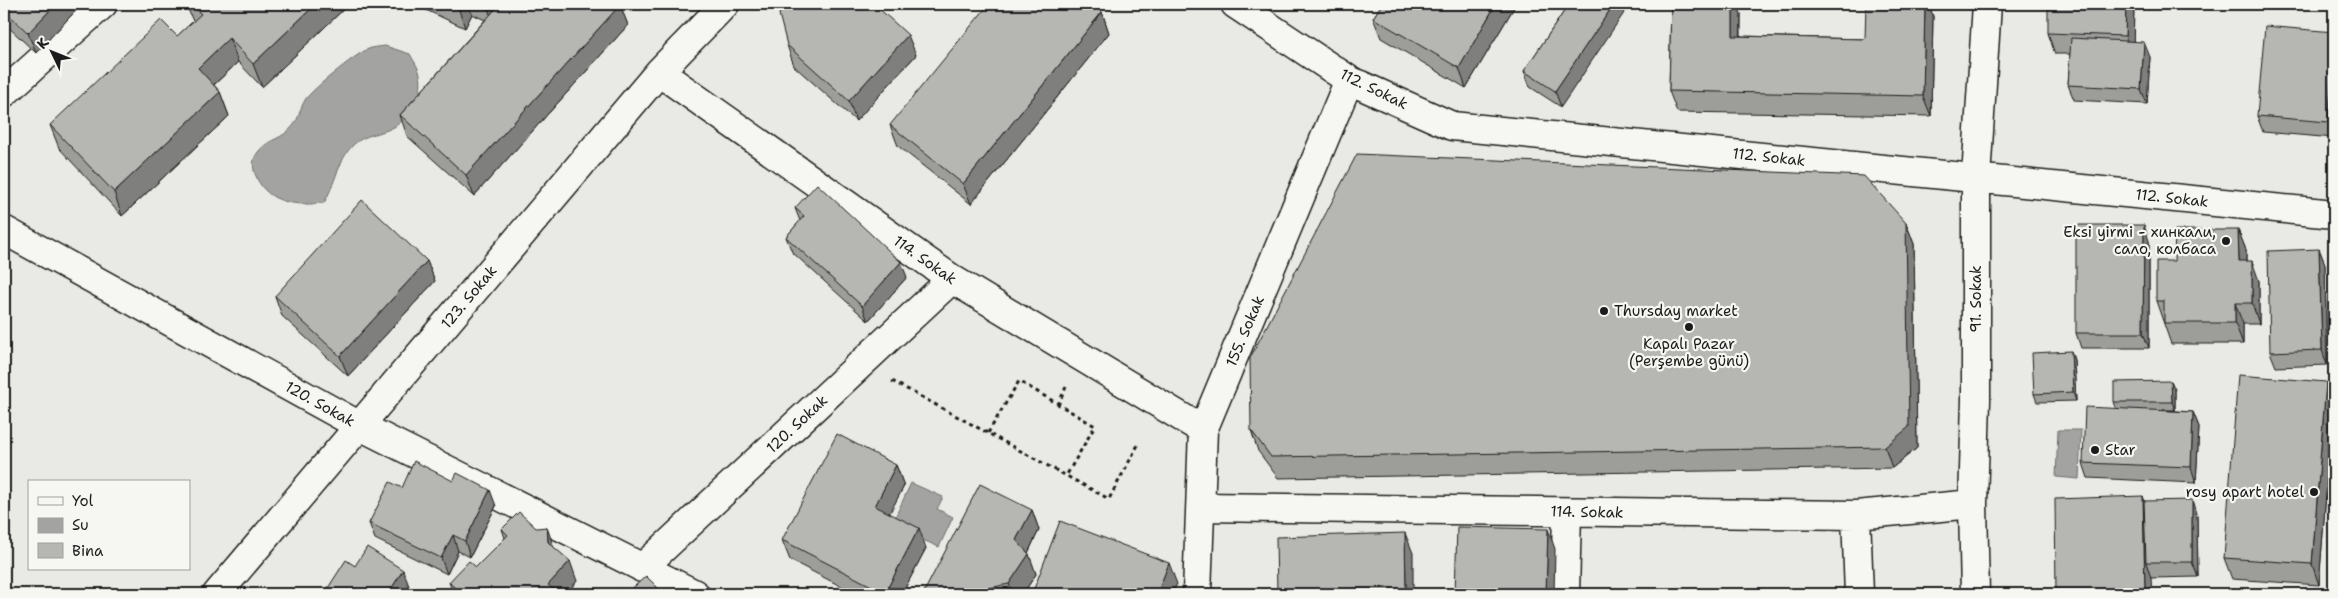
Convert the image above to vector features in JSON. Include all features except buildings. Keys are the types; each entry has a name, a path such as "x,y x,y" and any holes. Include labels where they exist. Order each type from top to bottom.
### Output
{"street":[{"path":"4,93 103,4"},
{"name":"123. Sokak","path":"217,594 659,72 725,4"},
{"name":"112. Sokak","path":"1235,4 1349,80 1452,126 2334,214"},
{"name":"91. Sokak","path":"1975,594 1973,504 1976,400 1976,178 1987,4"},
{"name":"114. Sokak","path":"659,72 952,279 1204,430"},
{"name":"155. Sokak","path":"1197,594 1204,430 1349,80"},
{"name":"120. Sokak","path":"4,230 360,426 695,594"},
{"name":"120. Sokak","path":"642,568 952,279"},
{"name":"114. Sokak","path":"1201,508 1856,515 1973,504"},
{"path":"1566,594 1567,512"},
{"path":"1856,515 1859,594"}],"path":[{"path":"861,364 1109,499 1138,445"},
{"path":"988,433 1019,381 1094,426 1066,476"}],"water":[{"path":"385,46 410,54 419,71 421,87 412,110 394,127 368,136 353,145 340,165 324,203 294,203 275,198 267,192 256,176 253,163 260,150 268,143 285,134 292,127 305,100 334,73 366,50"},
{"path":"2058,430 2081,430 2079,479 2056,477"},
{"path":"911,483 943,497 937,509 953,517 939,547 891,526"}],"place":[{"name":"Eksi yirmi - хинкали, сало, колбаса","path":"2226,241"},
{"name":"Thursday market","path":"1604,311"},
{"name":"Kapalı Pazar (Perşembe günü)","path":"1689,327"},
{"name":"Star","path":"2095,450"},
{"name":"rosy apart hotel","path":"2314,492"}]}
